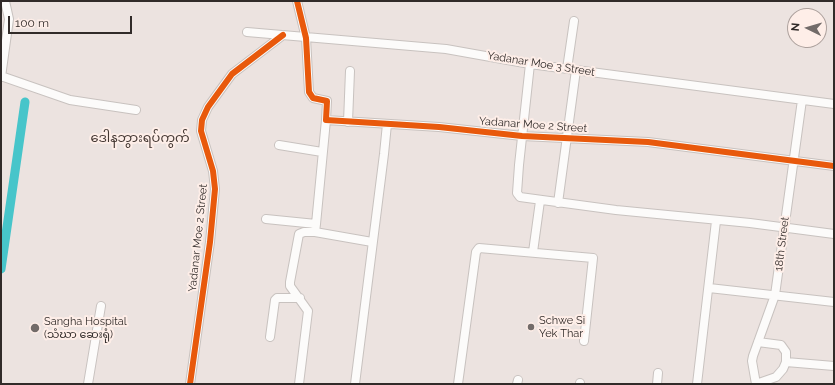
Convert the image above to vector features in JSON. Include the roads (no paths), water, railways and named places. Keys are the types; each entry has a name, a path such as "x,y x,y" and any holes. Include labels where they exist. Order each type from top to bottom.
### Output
{"street":[{"path":"6,1 5,9 9,19 1,76 70,100 136,110"},
{"path":"296,1 306,38 309,92 313,98 327,101 316,228"},
{"path":"567,69 574,21"},
{"name":"Yadanar Moe 3 Street","path":"248,32 446,49 530,64 834,104"},
{"name":"Yadanar Moe 2 Street","path":"190,384 209,249 214,189 213,171 201,131 202,120 208,106 232,74 284,35"},
{"path":"530,64 517,193 521,198 834,234"},
{"path":"558,202 568,138 576,70"},
{"path":"348,122 350,71"},
{"name":"18th Street","path":"756,384 752,361 775,295 802,100"},
{"name":"Yadanar Moe 2 Street","path":"326,120 439,127 522,136 648,142 834,166"},
{"path":"355,384 387,124"},
{"path":"279,145 322,152"},
{"path":"533,252 540,201"},
{"path":"266,219 316,228 372,242"},
{"path":"697,384 716,221"},
{"path":"299,384 308,309 290,286 290,282 299,234 316,228"},
{"path":"458,384 477,249 482,248 593,258 584,341"},
{"path":"708,288 834,302"},
{"path":"270,337 275,300 277,298 300,298"},
{"path":"88,384 101,306"},
{"path":"756,384 766,382 776,377 783,369 786,362 786,352 781,345 758,342"},
{"path":"786,362 834,366"},
{"path":"657,384 658,373"}],"waterway":[{"path":"1,269 25,102"}],"place":[{"name":"Schwe Si Yek Thar","path":"531,327"},
{"name":"Sangha Hospital (သံဃာ ဆေးရုံ)","path":"35,328"}],"district":[{"name":"ဒေါနဘွားရပ်ကွက်","path":"140,138"}]}
